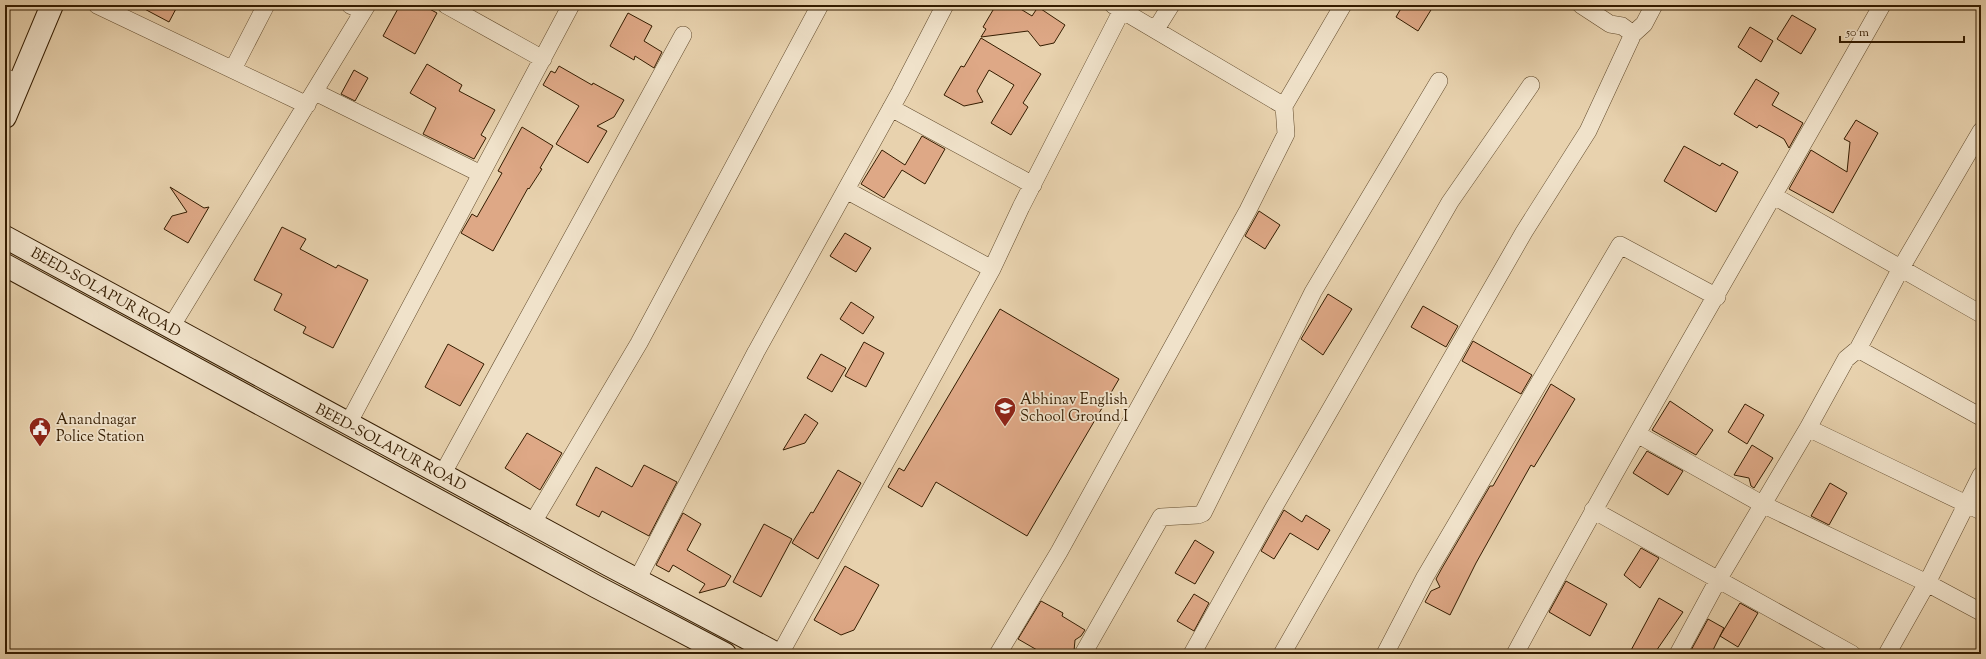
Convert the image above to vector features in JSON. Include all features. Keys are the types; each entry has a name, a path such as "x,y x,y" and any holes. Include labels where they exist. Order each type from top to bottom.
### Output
{"main road":[{"path":"5,117 12,81 52,5"},
{"name":"BEED-SOLAPUR ROAD","path":"5,237 532,524 779,654"},
{"name":"BEED-SOLAPUR ROAD","path":"5,265 597,587 699,648 725,654"}],"street":[{"path":"97,5 233,69 311,98 481,174"},
{"path":"233,69 266,5"},
{"path":"446,5 543,59"},
{"path":"348,424 572,5"},
{"path":"532,524 638,343 820,5"},
{"path":"637,580 753,358 891,108 945,5"},
{"path":"1156,29 1171,5"},
{"path":"998,654 1063,545 1248,210 1286,134 1284,106 1343,5"},
{"path":"1581,5 1610,24 1622,26 1633,34"},
{"path":"1282,654 1524,232 1588,130 1633,34 1644,24 1654,5"},
{"path":"1515,654 1593,510 1717,297 1882,5"},
{"path":"171,327 311,98 360,7"},
{"path":"779,654 992,269 1117,8 1156,29 1284,106"},
{"path":"442,475 683,35"},
{"path":"1083,654 1161,517 1198,515 1203,513 1313,292 1439,81"},
{"path":"1192,654 1273,508 1450,202 1531,85"},
{"path":"891,108 1033,185"},
{"path":"1678,654 1718,580 1808,428 1846,359 1858,349 1901,268 1981,131"},
{"path":"846,190 992,269"},
{"path":"1774,196 1981,314"},
{"path":"1385,654 1429,570 1620,245 1717,297"},
{"path":"1858,349 1981,417"},
{"path":"1808,428 1981,512"},
{"path":"1637,434 1762,504 1927,583 1981,612"},
{"path":"1887,654 1927,583 1981,475"},
{"path":"1593,510 1852,654"}],"building":[{"path":"137,5 178,5 169,22"},
{"path":"400,5 422,5 437,13 415,54 383,36"},
{"path":"996,5 1014,5 1032,16 1038,7 1065,25 1054,43 1040,46 1028,31 981,37 986,29 983,27"},
{"path":"1403,5 1434,5 1418,31 1396,17"},
{"path":"628,13 652,26 644,41 662,52 654,68 635,56 634,60 610,46"},
{"path":"1792,15 1816,29 1801,54 1777,39"},
{"path":"1750,27 1773,41 1761,62 1738,47"},
{"path":"981,38 1041,74 1023,103 1028,107 1011,135 991,123 1014,85 989,70 977,91 983,102 964,106 944,95 961,66 964,67"},
{"path":"427,64 462,85 459,91 495,110 481,135 486,138 474,159 423,134 436,108 410,93"},
{"path":"559,66 592,85 593,83 624,100 614,117 597,126 607,131 588,163 556,144 579,106 543,85 551,71 555,73"},
{"path":"354,70 368,78 355,101 341,94"},
{"path":"1756,79 1779,93 1772,105 1803,123 1789,148 1784,139 1759,125 1757,128 1734,114"},
{"path":"1856,120 1878,133 1833,213 1789,189 1811,150 1847,172 1850,142 1844,139"},
{"path":"522,127 553,146 540,168 542,169 529,189 528,188 493,251 461,233 472,214 477,217 502,173 498,171"},
{"path":"922,136 945,149 925,184 902,170 884,198 861,184 882,150 905,165"},
{"path":"1684,146 1720,166 1722,163 1738,172 1716,212 1664,181"},
{"path":"170,187 204,208 209,207 188,243 164,229 172,216 187,212"},
{"path":"1259,211 1280,225 1265,249 1245,236"},
{"path":"282,227 306,239 300,249 336,268 338,265 368,280 333,348 303,333 306,327 274,310 282,294 254,280"},
{"path":"845,233 871,248 856,272 830,256"},
{"path":"1328,294 1352,309 1323,355 1301,339"},
{"path":"851,302 874,317 863,334 840,319"},
{"path":"1423,306 1458,326 1446,347 1411,327"},
{"path":"1000,309 1119,379 1027,536 936,482 922,507 888,487 899,468 904,471"},
{"path":"1473,341 1532,375 1521,394 1462,361"},
{"path":"864,342 884,353 866,387 845,376"},
{"path":"448,344 484,364 460,406 425,387"},
{"path":"821,354 846,368 832,392 807,378"},
{"path":"1551,384 1575,399 1534,467 1531,465 1476,563 1450,615 1425,602 1431,591 1440,587 1436,579 1442,568 1490,486 1493,486"},
{"path":"1670,401 1713,430 1696,455 1652,430"},
{"path":"1745,404 1764,415 1747,444 1728,432"},
{"path":"805,414 818,423 805,443 783,450"},
{"path":"527,433 562,453 540,490 505,468"},
{"path":"1752,445 1773,458 1754,488 1751,486 1749,478 1734,475"},
{"path":"1647,451 1683,471 1668,495 1633,473"},
{"path":"644,465 677,482 649,536 602,511 599,517 576,505 596,467 632,487"},
{"path":"838,470 861,483 818,559 792,543 811,512 813,513"},
{"path":"1830,483 1847,493 1829,525 1811,516"},
{"path":"1284,510 1302,522 1306,515 1330,530 1318,550 1290,533 1274,559 1261,551"},
{"path":"683,513 701,524 687,550 731,576 725,586 699,593 705,584 673,565 669,572 656,565"},
{"path":"764,524 792,539 761,597 733,582"},
{"path":"1195,540 1214,552 1195,584 1175,573"},
{"path":"1641,548 1659,558 1640,588 1624,575"},
{"path":"845,566 879,585 854,630 841,635 814,620"},
{"path":"1566,581 1607,604 1590,636 1549,612"},
{"path":"1194,594 1209,603 1194,631 1177,621"},
{"path":"1659,598 1683,612 1654,654 1629,654"},
{"path":"1041,601 1063,613 1062,616 1085,630 1081,636 1075,640 1074,651 1068,652 1067,654 1044,654 1018,639"},
{"path":"1740,603 1758,613 1738,647 1720,636"},
{"path":"1708,619 1724,628 1711,654 1689,654"}],"place":[{"name":"Abhinav English School Ground I","path":"1005,428"},
{"name":"Anandnagar Police Station","path":"40,448"}]}
